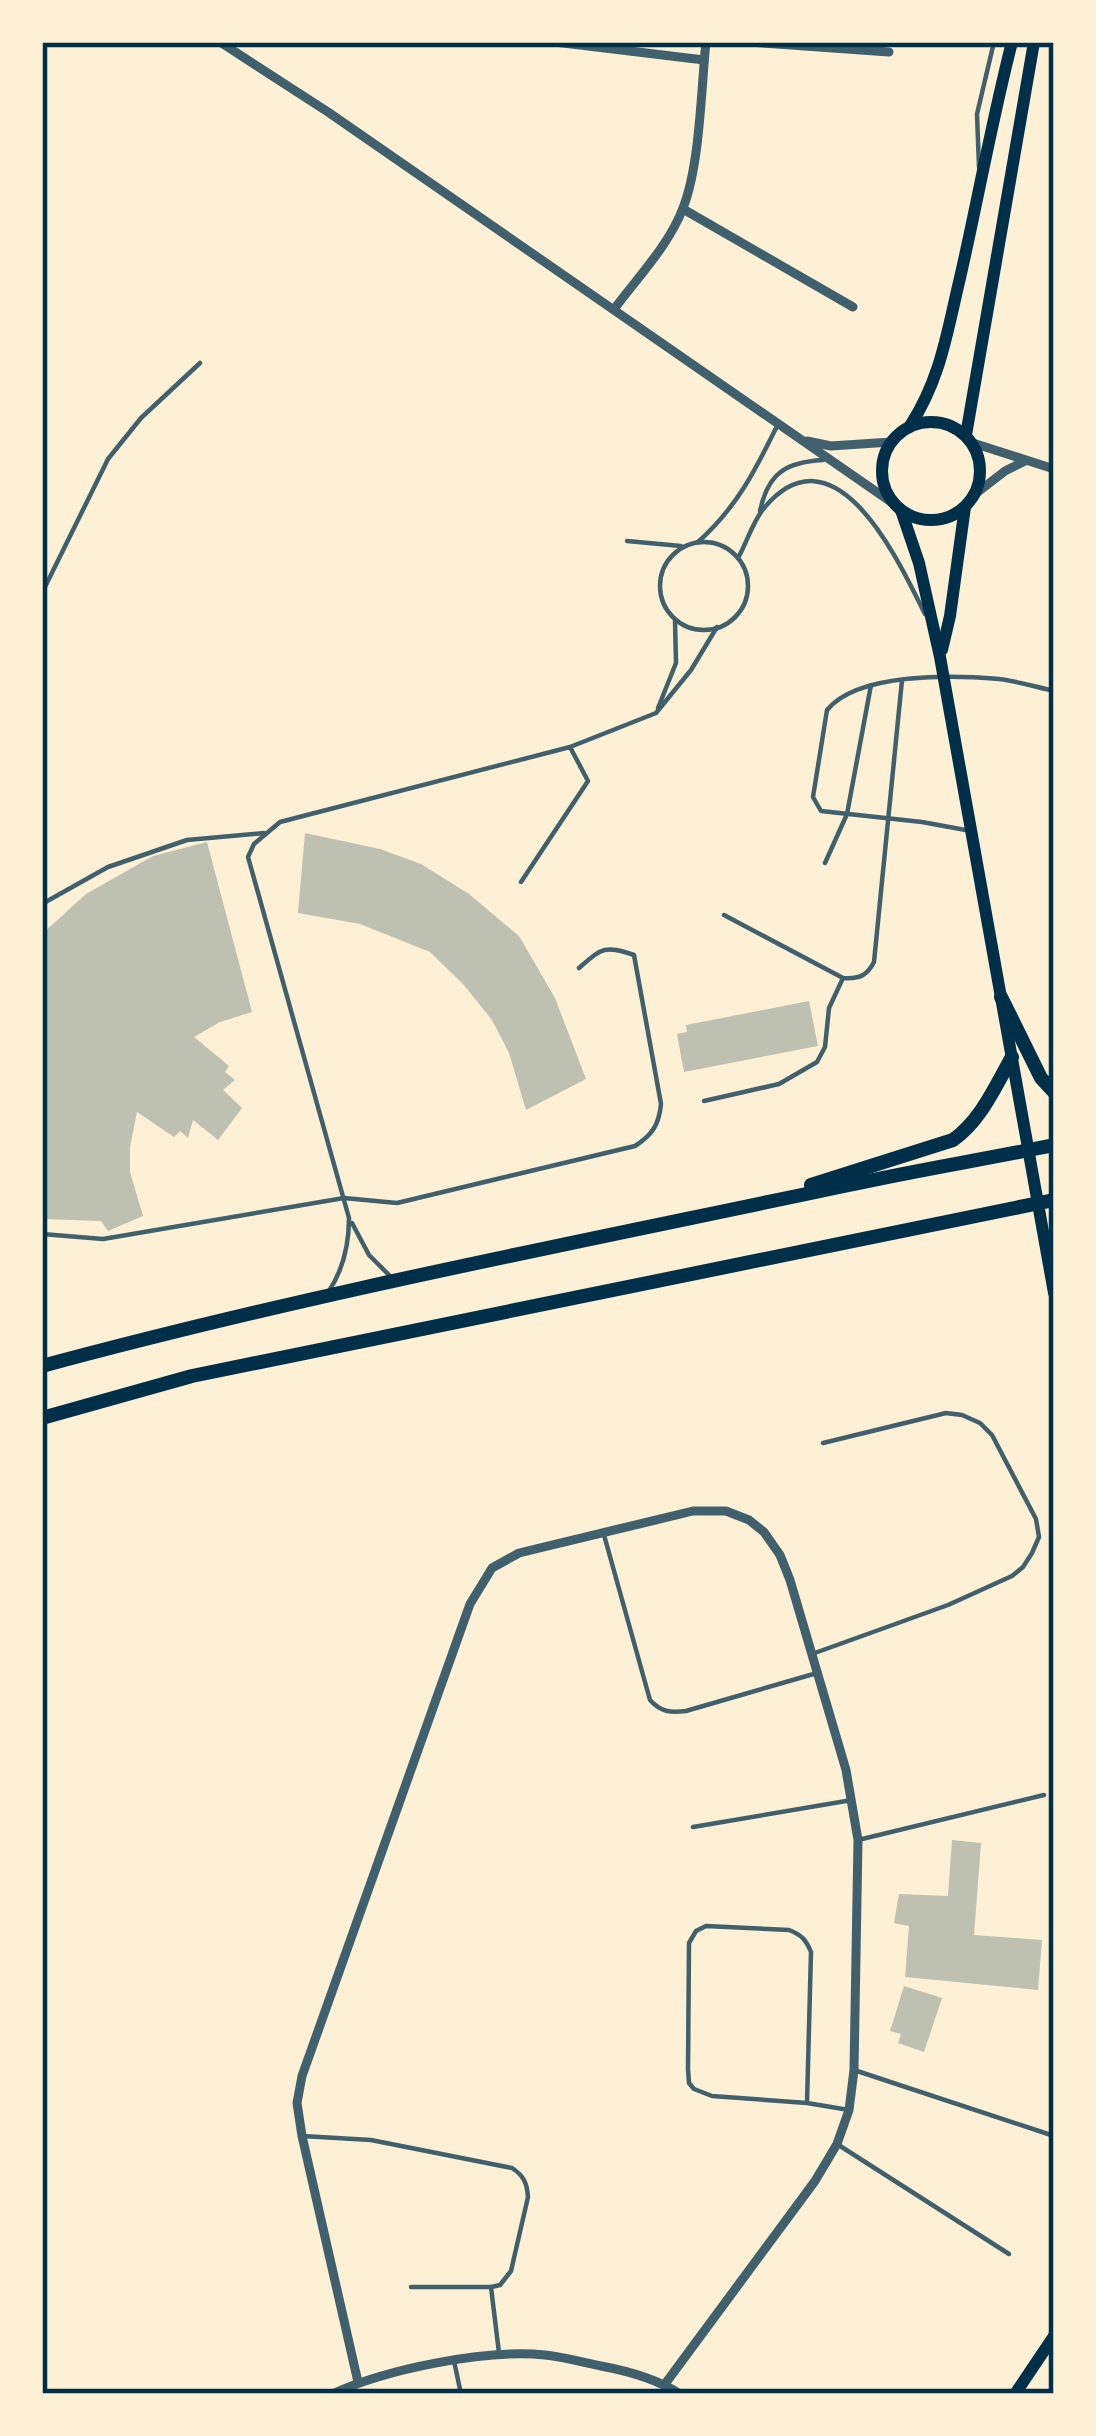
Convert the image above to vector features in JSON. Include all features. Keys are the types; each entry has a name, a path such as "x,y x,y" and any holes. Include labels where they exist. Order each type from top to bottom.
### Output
{"main road":[{"path":"1012,42 942,362 910,426 891,442 882,473 919,563 936,635 1054,1293"},
{"path":"969,439 1034,42"},
{"path":"897,507 926,520 940,520 965,507 979,485 980,463 969,439 954,426 924,422 910,426"},
{"path":"940,657 965,507"},
{"path":"1001,997 1041,1078 1054,1092"},
{"path":"708,1216 952,1140 980,1115 1012,1057"},
{"path":"42,1366 194,1324 326,1295 1054,1145"},
{"path":"42,1418 192,1376 1054,1200"},
{"path":"1016,2394 1054,2336"}],"street":[{"path":"220,42 615,308 897,507"},
{"path":"555,42 704,60"},
{"path":"615,308 671,234 683,209 693,166 706,42"},
{"path":"749,42 890,52"},
{"path":"683,209 853,307"},
{"path":"969,439 1054,470"},
{"path":"802,440 831,446 891,442"},
{"path":"974,495 1025,461"},
{"path":"358,2382 297,2103 302,2076 470,1604 492,1568 519,1553 693,1511 726,1511 764,1532 780,1555 846,1770 858,1840 854,2069 849,2110 837,2144 815,2181 664,2384"},
{"path":"332,2394 358,2382 454,2360 500,2355 544,2355 616,2369 680,2394"}],"lane":[{"path":"980,190 977,114 994,42"},
{"path":"42,593 108,459 140,418 200,363"},
{"path":"698,542 722,521 748,486 778,424"},
{"path":"738,558 778,472 790,464 829,459"},
{"path":"760,512 790,486 826,484 846,493 886,540 936,635"},
{"path":"627,541 685,546"},
{"path":"326,1295 344,1261 349,1218 248,857 254,844 280,822 570,747 656,713 717,628 738,614 748,592 738,558 727,548 698,542 685,546 674,554 662,575 662,598 674,618 676,663 656,713"},
{"path":"674,618 694,629 717,628"},
{"path":"971,830 821,811 814,797 827,710 858,688 902,680 1003,679 1054,692"},
{"path":"724,915 843,978 865,975 874,962 902,680"},
{"path":"825,862 847,814 871,686"},
{"path":"521,882 588,781 570,747"},
{"path":"44,901 108,867 187,840 264,833"},
{"path":"42,1234 103,1239 344,1198 397,1203 635,1146 651,1136 662,1104 634,955 601,949 579,968"},
{"path":"704,1101 779,1084 817,1062 825,1047 829,1008 843,978"},
{"path":"349,1218 369,1255 397,1281"},
{"path":"812,1654 948,1605 1012,1576 1023,1567 1039,1537 1036,1519 992,1435 962,1415 946,1413 823,1443"},
{"path":"603,1532 650,1700 659,1710 686,1711 817,1673"},
{"path":"858,1840 1045,1796"},
{"path":"693,1827 852,1800"},
{"path":"807,2103 811,1952 807,1941 789,1930 706,1926 696,1931 688,1943 689,2083 694,2089 712,2096 849,2110"},
{"path":"854,2069 1054,2136"},
{"path":"302,2136 371,2140 512,2168 522,2175 527,2197 511,2271 500,2284 411,2288"},
{"path":"837,2144 1009,2254"},
{"path":"491,2287 500,2355"},
{"path":"454,2360 461,2394"}],"building":[{"path":"305,833 380,849 421,864 469,894 519,936 555,998 586,1079 526,1110 509,1053 492,1020 430,952 360,924 298,913"},
{"path":"207,842 252,1012 194,1037 229,1066 225,1072 235,1080 223,1090 242,1108 218,1140 193,1120 188,1138 180,1131 174,1137 137,1112 130,1172 143,1216 108,1231 101,1221 42,1219 42,934 86,894 153,856"},
{"path":"809,1001 818,1046 684,1072 677,1034 687,1032 686,1025"},
{"path":"952,1840 981,1843 974,1935 1042,1940 1038,1990 905,1977 909,1926 894,1923 899,1894 948,1896"},
{"path":"904,1986 942,1998 924,2052 898,2043 901,2034 890,2031"}]}
